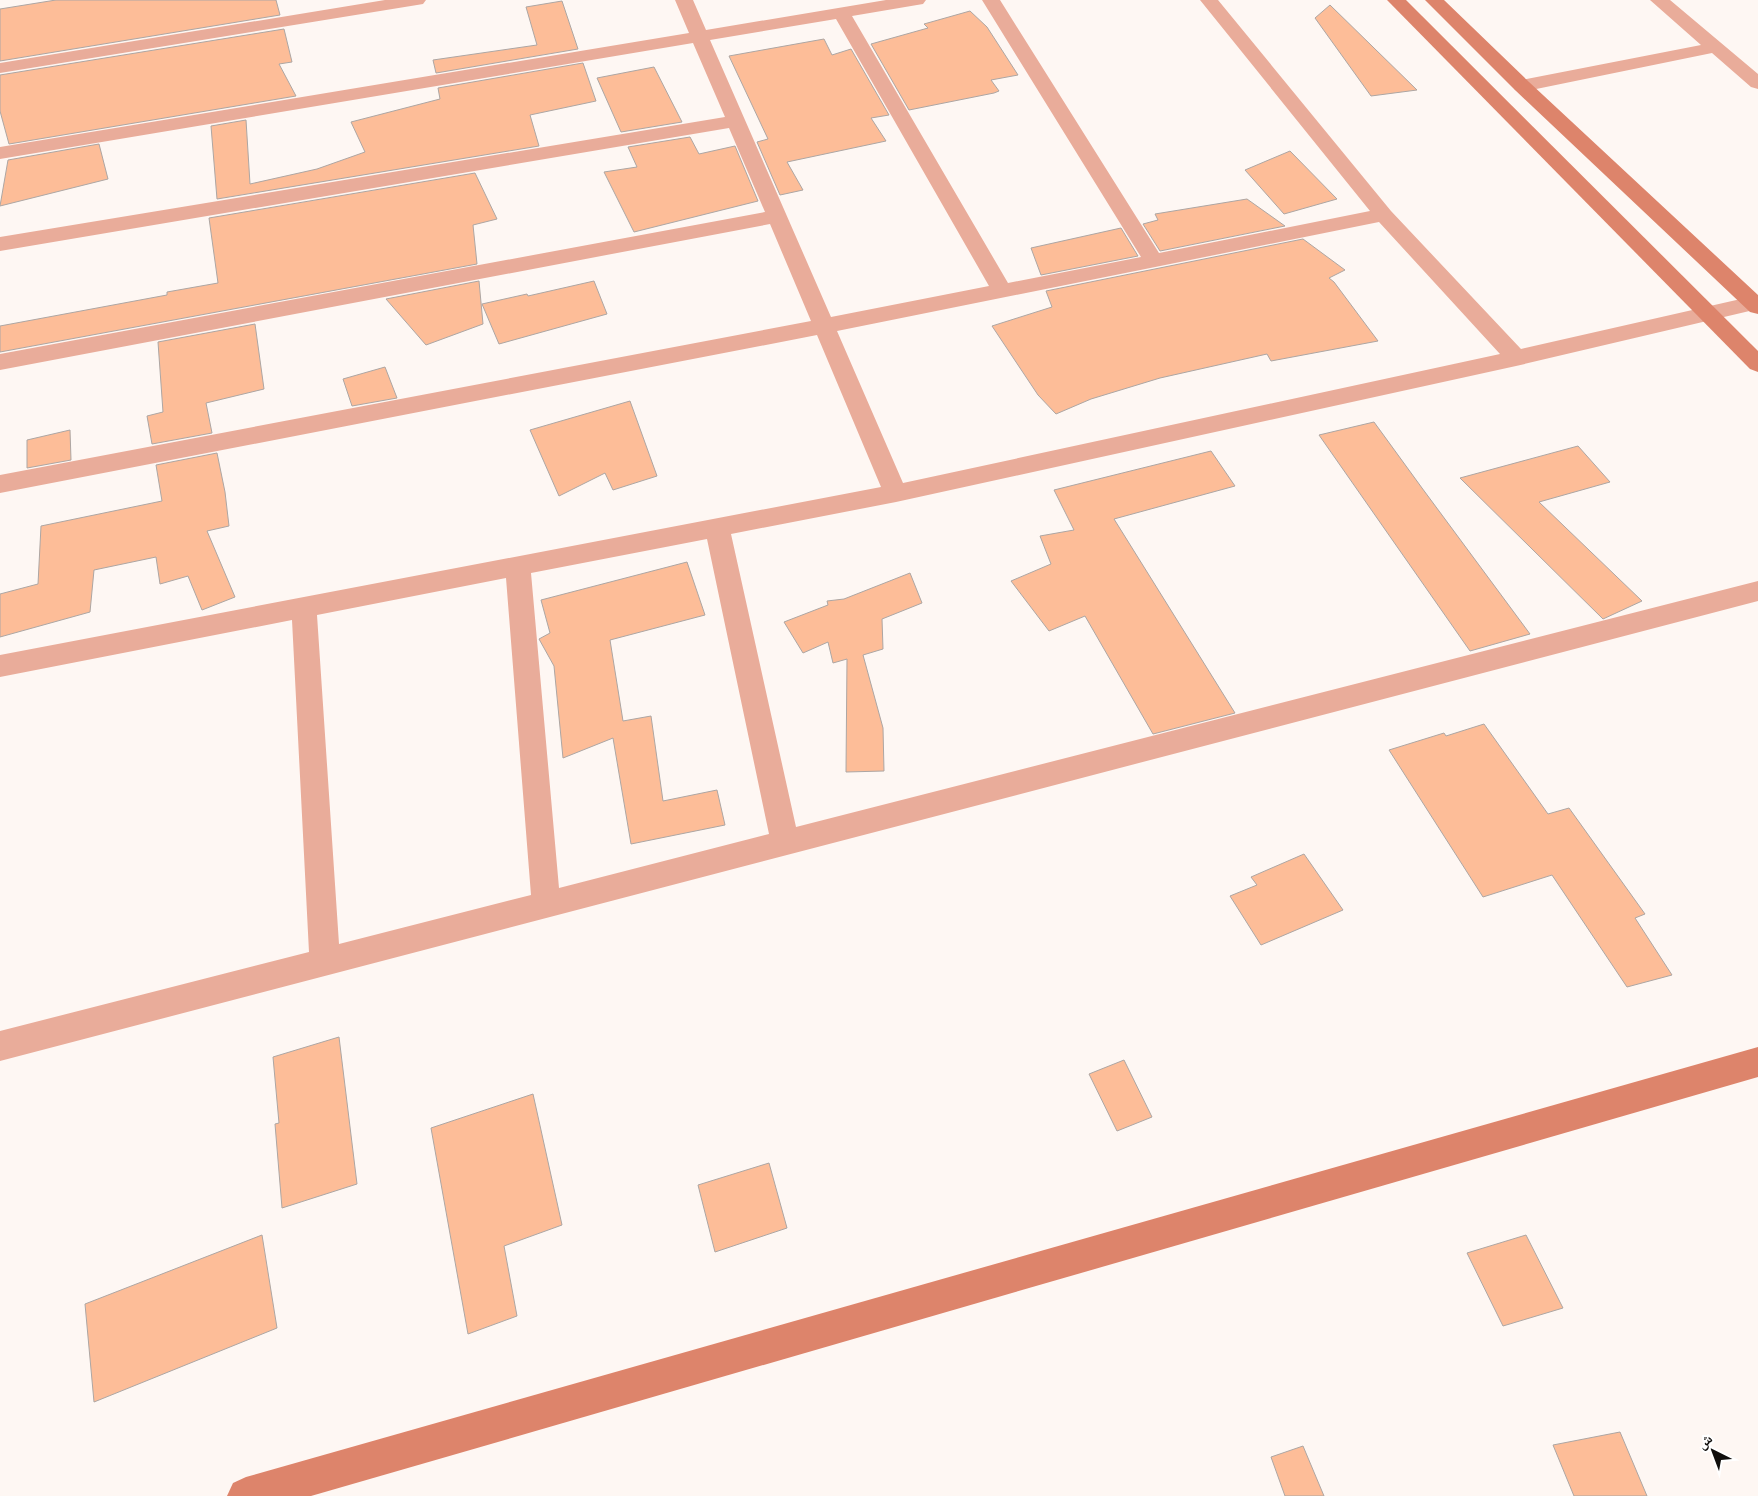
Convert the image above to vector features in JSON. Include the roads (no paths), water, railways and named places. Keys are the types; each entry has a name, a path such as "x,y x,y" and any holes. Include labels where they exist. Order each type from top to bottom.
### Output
{"street":[{"path":"0,68 417,0"},
{"path":"684,0 896,493"},
{"path":"0,153 917,0"},
{"path":"991,0 1154,260"},
{"path":"1209,0 1384,215 1516,358"},
{"path":"1396,0 1758,364"},
{"path":"1434,0 1522,86 1756,305"},
{"path":"1659,0 1758,83"},
{"path":"841,12 1002,291"},
{"path":"1522,86 1716,47"},
{"path":"0,244 736,121"},
{"path":"0,484 824,326 1384,215"},
{"path":"0,362 777,216"},
{"path":"0,666 896,493 1516,358 1707,313 1756,305"},
{"path":"717,528 785,841"},
{"path":"518,566 546,904"},
{"path":"0,1046 1758,590"},
{"path":"304,607 325,961"},
{"path":"246,1496 1758,1062"}]}
